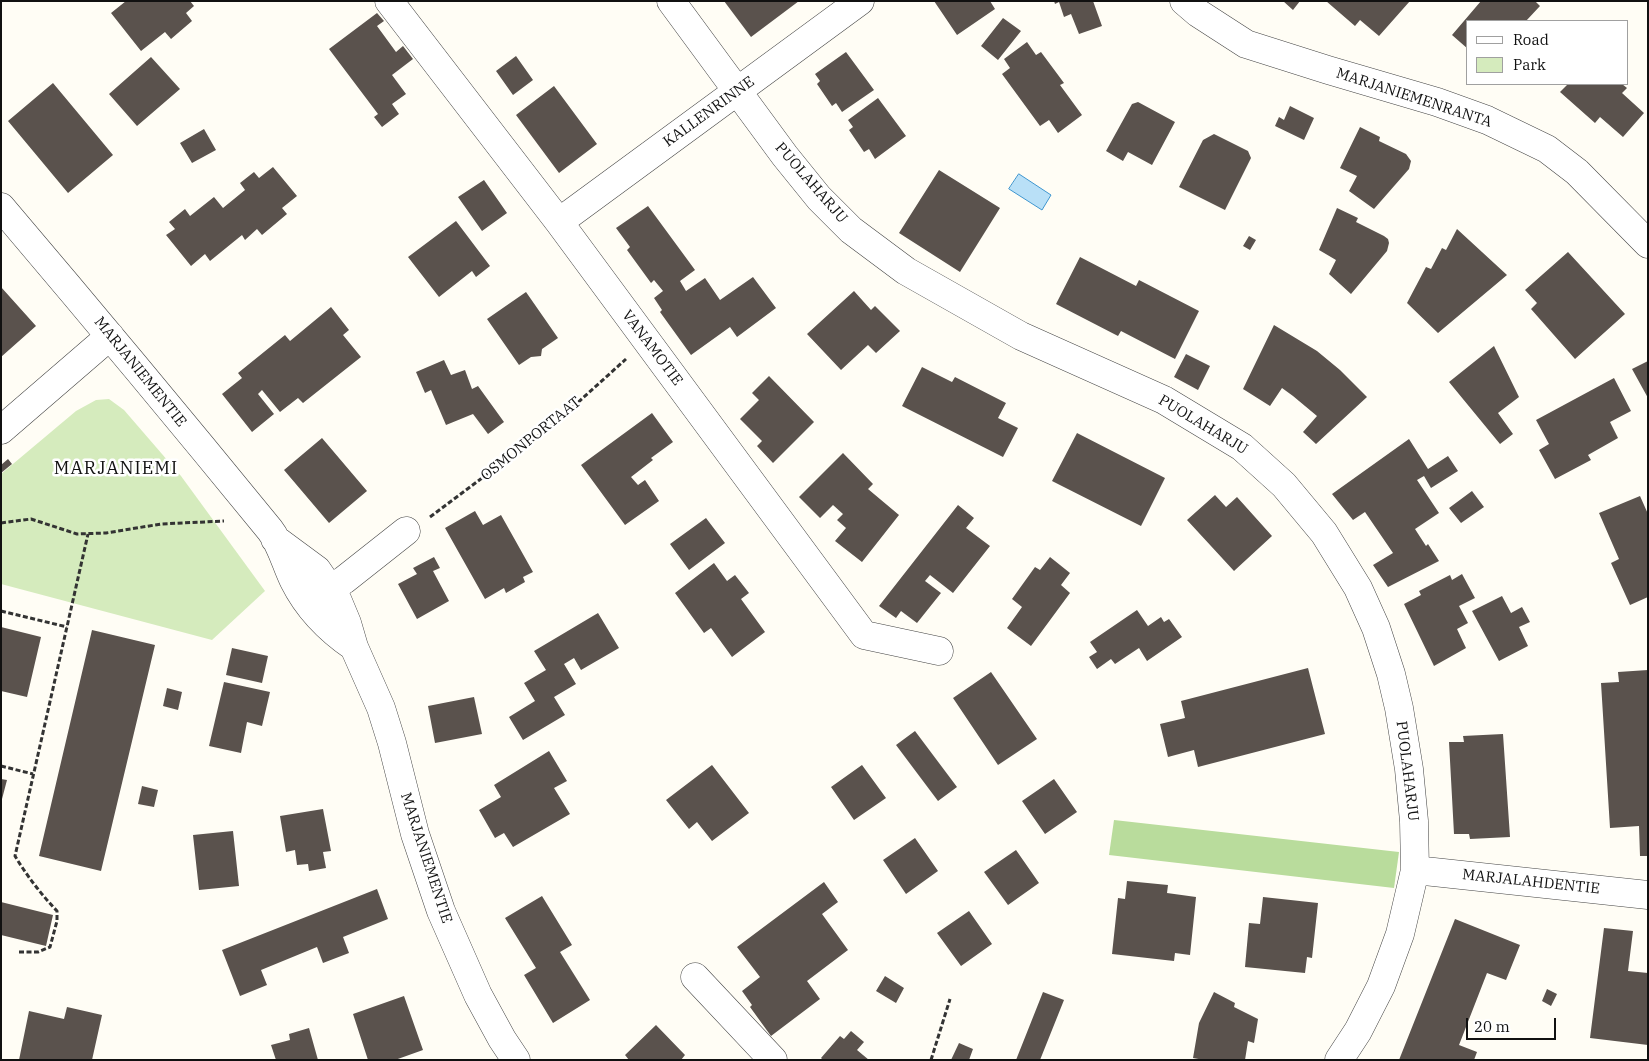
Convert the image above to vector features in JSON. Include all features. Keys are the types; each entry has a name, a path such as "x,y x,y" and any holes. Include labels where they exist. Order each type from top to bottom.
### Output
{"street":[{"name":"VANAMOTIE","path":"390,1 558,222 864,635 939,651"},
{"name":"PUOLAHARJU","path":"671,1 785,156 820,198 851,230 906,271 1021,336 1164,400 1242,447 1284,485 1324,533 1358,588 1376,628 1391,674 1408,760 1414,821 1414,870 1400,934 1381,986 1358,1031 1339,1060"},
{"name":"KALLENRINNE","path":"558,222 860,1"},
{"name":"MARJANIEMENRANTA","path":"1184,1 1246,44 1454,108 1487,120 1548,149 1577,172 1648,244"},
{"name":"MARJANIEMENTIE","path":"1,207 272,532 295,583 316,615 335,634 354,648"},
{"path":"1,430 110,336"},
{"path":"330,588 344,580 406,531"},
{"name":"MARJANIEMENTIE","path":"275,539 317,570 337,599 347,623 354,648 381,708 392,743 415,834 441,911 478,995 516,1060"},
{"name":"MARJALAHDENTIE","path":"1414,870 1648,895"},
{"path":"695,977 774,1060"}],"path":[{"name":"OSMONPORTAAT","path":"436,513 553,425 623,361"},
{"path":"1,523 31,519 77,534 88,534 161,524 228,521"},
{"path":"19,952 38,952 50,947 56,921 57,910 43,896 15,856 88,534"},
{"path":"1,611 67,627"},
{"path":"1,766 34,774"},
{"path":"931,1060 950,999"}],"green space":[{"path":"109,399 124,410 181,476 265,591 212,640 1,584 1,474 76,411 96,400"},
{"path":"1114,820 1399,852 1394,888 1109,855"}],"water":[{"path":"1019,174 1051,195 1042,210 1009,189"}],"building":[{"path":"126,1 190,1 194,6 186,13 192,21 171,39 165,32 141,51 111,13"},
{"path":"724,1 799,1 751,37"},
{"path":"934,1 990,1 995,9 957,35"},
{"path":"1054,1 1093,1 1102,26 1079,34 1071,14 1064,17 1059,2 1055,4"},
{"path":"1283,1 1300,1 1293,10"},
{"path":"1326,1 1410,1 1379,36 1360,20 1355,26"},
{"path":"1481,1 1535,1 1540,6 1527,20 1466,20 1466,47 1452,35"},
{"path":"377,13 384,21 377,26 396,52 403,46 413,59 392,75 406,94 392,104 399,114 382,127 374,117 378,114 329,49"},
{"path":"1003,18 1021,31 998,60 981,46"},
{"path":"1027,42 1036,55 1041,52 1064,83 1060,85 1082,115 1058,133 1049,120 1040,126 1002,74 1010,68 1004,59"},
{"path":"846,52 874,90 842,112 836,103 832,106 817,84 820,81 815,74"},
{"path":"516,56 533,80 513,95 496,71"},
{"path":"151,57 180,89 137,126 109,94"},
{"path":"53,83 113,155 68,193 8,121"},
{"path":"1567,85 1623,85 1627,88 1622,93 1644,113 1623,137 1600,117 1595,123 1560,92"},
{"path":"554,86 597,144 559,173 516,115"},
{"path":"878,98 906,136 875,159 869,149 864,152 849,130 853,127 848,120"},
{"path":"1138,102 1175,122 1152,165 1128,152 1123,161 1106,151 1132,104"},
{"path":"1290,106 1314,118 1304,140 1275,126 1279,117 1284,120"},
{"path":"1360,127 1380,137 1379,141 1406,154 1411,161 1409,169 1374,209 1349,191 1357,176 1340,168"},
{"path":"204,129 216,150 192,163 180,143"},
{"path":"1214,134 1248,151 1251,158 1225,210 1179,187 1203,140"},
{"path":"273,167 297,196 282,208 287,214 262,235 257,229 245,240 242,235 210,261 205,254 191,266 166,235 175,229 169,222 185,209 190,216 214,197 223,208 245,190 240,183 254,172 259,178"},
{"path":"939,170 1000,208 960,272 899,233"},
{"path":"484,180 507,213 482,231 458,197"},
{"path":"648,206 695,270 680,281 686,291 705,278 720,300 753,277 776,308 737,337 730,327 691,355 660,312 662,310 654,298 663,291 654,280 651,283 627,250 630,247 616,228"},
{"path":"1337,208 1358,218 1356,222 1384,236 1388,239 1389,243 1387,251 1351,294 1329,274 1336,260 1319,250"},
{"path":"456,221 490,266 476,277 472,271 439,297 408,257"},
{"path":"1457,229 1507,275 1438,333 1407,303 1426,267 1431,269 1442,248 1446,250"},
{"path":"1249,236 1256,240 1250,250 1243,246"},
{"path":"1568,252 1625,314 1575,359 1531,309 1537,303 1525,290"},
{"path":"1080,257 1136,286 1139,280 1199,311 1175,359 1121,331 1118,336 1056,304"},
{"path":"1,287 36,326 1,357"},
{"path":"854,291 871,310 875,306 900,331 876,353 868,345 841,370 807,334"},
{"path":"526,292 558,338 542,349 541,356 531,357 519,365 487,319"},
{"path":"331,307 349,330 343,335 361,357 303,403 298,398 280,412 262,390 258,394 274,414 252,432 222,394 242,378 238,373 285,335 290,341"},
{"path":"1274,325 1317,351 1340,370 1367,397 1316,444 1303,432 1317,416 1293,396 1282,388 1270,406 1243,389"},
{"path":"1494,346 1519,397 1498,413 1513,434 1500,444 1449,382"},
{"path":"1186,354 1210,366 1198,390 1174,377"},
{"path":"444,360 451,375 465,370 472,389 478,386 504,422 488,434 473,414 446,425 431,390 425,393 416,372"},
{"path":"1648,361 1648,398 1632,369"},
{"path":"922,367 952,382 955,377 1006,403 998,418 1018,428 1003,457 902,406"},
{"path":"769,376 814,422 773,463 757,446 762,441 740,419 759,400 752,393"},
{"path":"1614,378 1631,411 1610,422 1618,438 1588,455 1591,460 1555,479 1539,450 1549,444 1536,420"},
{"path":"652,413 673,442 651,458 653,460 631,477 638,485 645,480 659,501 625,525 581,465"},
{"path":"1077,433 1165,478 1141,526 1052,481"},
{"path":"322,438 367,491 329,523 284,470"},
{"path":"1409,439 1428,469 1448,456 1458,471 1431,488 1424,476 1417,480 1439,513 1415,529 1439,561 1388,587 1373,565 1393,553 1365,512 1353,520 1332,494"},
{"path":"843,453 873,484 868,489 899,515 862,562 835,541 846,528 837,520 843,514 833,505 820,518 799,497"},
{"path":"8,459 12,464 1,473 1,465"},
{"path":"1472,491 1484,507 1461,523 1449,508"},
{"path":"1215,495 1226,507 1237,497 1272,536 1234,571 1187,520"},
{"path":"1640,496 1648,514 1648,597 1630,605 1611,563 1619,559 1599,513"},
{"path":"958,505 974,518 966,528 990,546 953,593 930,575 925,581 941,593 917,623 901,611 896,618 879,606"},
{"path":"475,511 483,525 501,515 533,572 523,577 525,582 506,593 504,588 485,599 445,528"},
{"path":"706,518 725,543 689,570 670,544"},
{"path":"434,557 440,568 433,571 449,601 417,619 398,584 417,574 413,568"},
{"path":"1050,557 1070,573 1061,585 1070,593 1031,646 1007,628 1022,607 1012,599 1035,567 1040,570"},
{"path":"714,563 727,581 735,575 749,593 741,599 765,632 732,657 711,628 704,633 675,593"},
{"path":"1462,574 1475,598 1459,606 1468,623 1457,629 1466,648 1434,666 1404,604 1421,595 1419,591 1450,575 1452,580"},
{"path":"1502,596 1511,613 1522,607 1530,622 1519,627 1528,646 1499,661 1472,611"},
{"path":"1137,610 1148,626 1161,617 1164,622 1169,619 1182,637 1147,661 1139,648 1115,664 1111,659 1097,669 1089,657 1097,652 1090,642"},
{"path":"598,613 619,648 581,670 574,658 564,664 576,684 554,697 565,715 523,740 509,717 535,701 524,683 546,670 534,651"},
{"path":"1,627 41,637 27,697 1,691"},
{"path":"92,630 155,645 101,871 39,856"},
{"path":"232,648 268,656 262,683 226,675"},
{"path":"1308,668 1325,734 1198,767 1194,750 1168,757 1160,724 1185,718 1181,701"},
{"path":"1648,670 1648,856 1640,856 1639,826 1610,828 1601,683 1619,682 1618,672"},
{"path":"991,672 1037,739 998,765 953,698"},
{"path":"224,682 270,692 262,726 247,722 241,753 209,746"},
{"path":"167,688 182,692 178,710 163,706"},
{"path":"474,697 482,734 435,743 428,706"},
{"path":"915,731 957,787 938,801 896,745"},
{"path":"1503,734 1510,837 1470,839 1469,834 1454,834 1449,742 1464,742 1463,736"},
{"path":"549,751 567,781 554,788 570,814 513,847 504,833 495,838 479,810 501,797 494,785"},
{"path":"712,765 749,813 712,841 697,822 689,829 666,800"},
{"path":"862,765 886,798 854,820 831,787"},
{"path":"1,779 7,780 2,799 1,799"},
{"path":"1054,779 1077,812 1045,834 1022,801"},
{"path":"142,786 158,790 154,807 138,804"},
{"path":"323,809 331,851 323,852 326,868 309,871 308,864 297,865 295,850 286,852 280,816"},
{"path":"233,831 239,886 199,890 193,835"},
{"path":"915,838 938,871 906,894 883,860"},
{"path":"1016,850 1039,883 1008,905 984,872"},
{"path":"1127,881 1168,885 1167,893 1196,897 1190,955 1175,953 1174,961 1112,954 1118,898 1125,899"},
{"path":"824,882 838,902 822,914 848,950 807,981 820,999 771,1036 750,1007 752,1005 742,991 760,977 737,947"},
{"path":"377,889 388,919 343,937 349,953 323,963 317,947 261,970 267,985 240,996 222,950"},
{"path":"542,896 572,945 560,952 590,1000 553,1023 524,975 536,968 505,918"},
{"path":"1263,897 1318,903 1312,958 1307,957 1305,973 1245,967 1249,923 1260,924"},
{"path":"1,902 53,915 46,946 1,935"},
{"path":"969,911 992,944 961,966 937,933"},
{"path":"1455,919 1520,945 1506,980 1487,973 1459,1045 1477,1052 1474,1060 1399,1060"},
{"path":"1604,928 1633,931 1628,971 1648,973 1648,1045 1590,1038"},
{"path":"885,976 904,988 896,1003 876,991"},
{"path":"1547,989 1557,994 1551,1006 1542,1001"},
{"path":"1043,992 1064,1000 1040,1060 1016,1060"},
{"path":"1214,992 1235,1003 1234,1007 1258,1019 1254,1043 1248,1041 1245,1060 1204,1060 1193,1058 1199,1023"},
{"path":"404,996 423,1050 395,1060 368,1060 353,1014"},
{"path":"67,1007 102,1015 92,1060 19,1060 29,1011 64,1019"},
{"path":"656,1025 685,1055 681,1060 629,1060 625,1055"},
{"path":"309,1028 318,1060 276,1060 271,1045 290,1040 289,1034"},
{"path":"851,1031 864,1042 857,1050 869,1060 823,1060 821,1058 840,1036 844,1039"},
{"path":"959,1043 973,1049 969,1060 951,1060"}],"district":[{"name":"MARJANIEMI","path":"116,469"}]}
